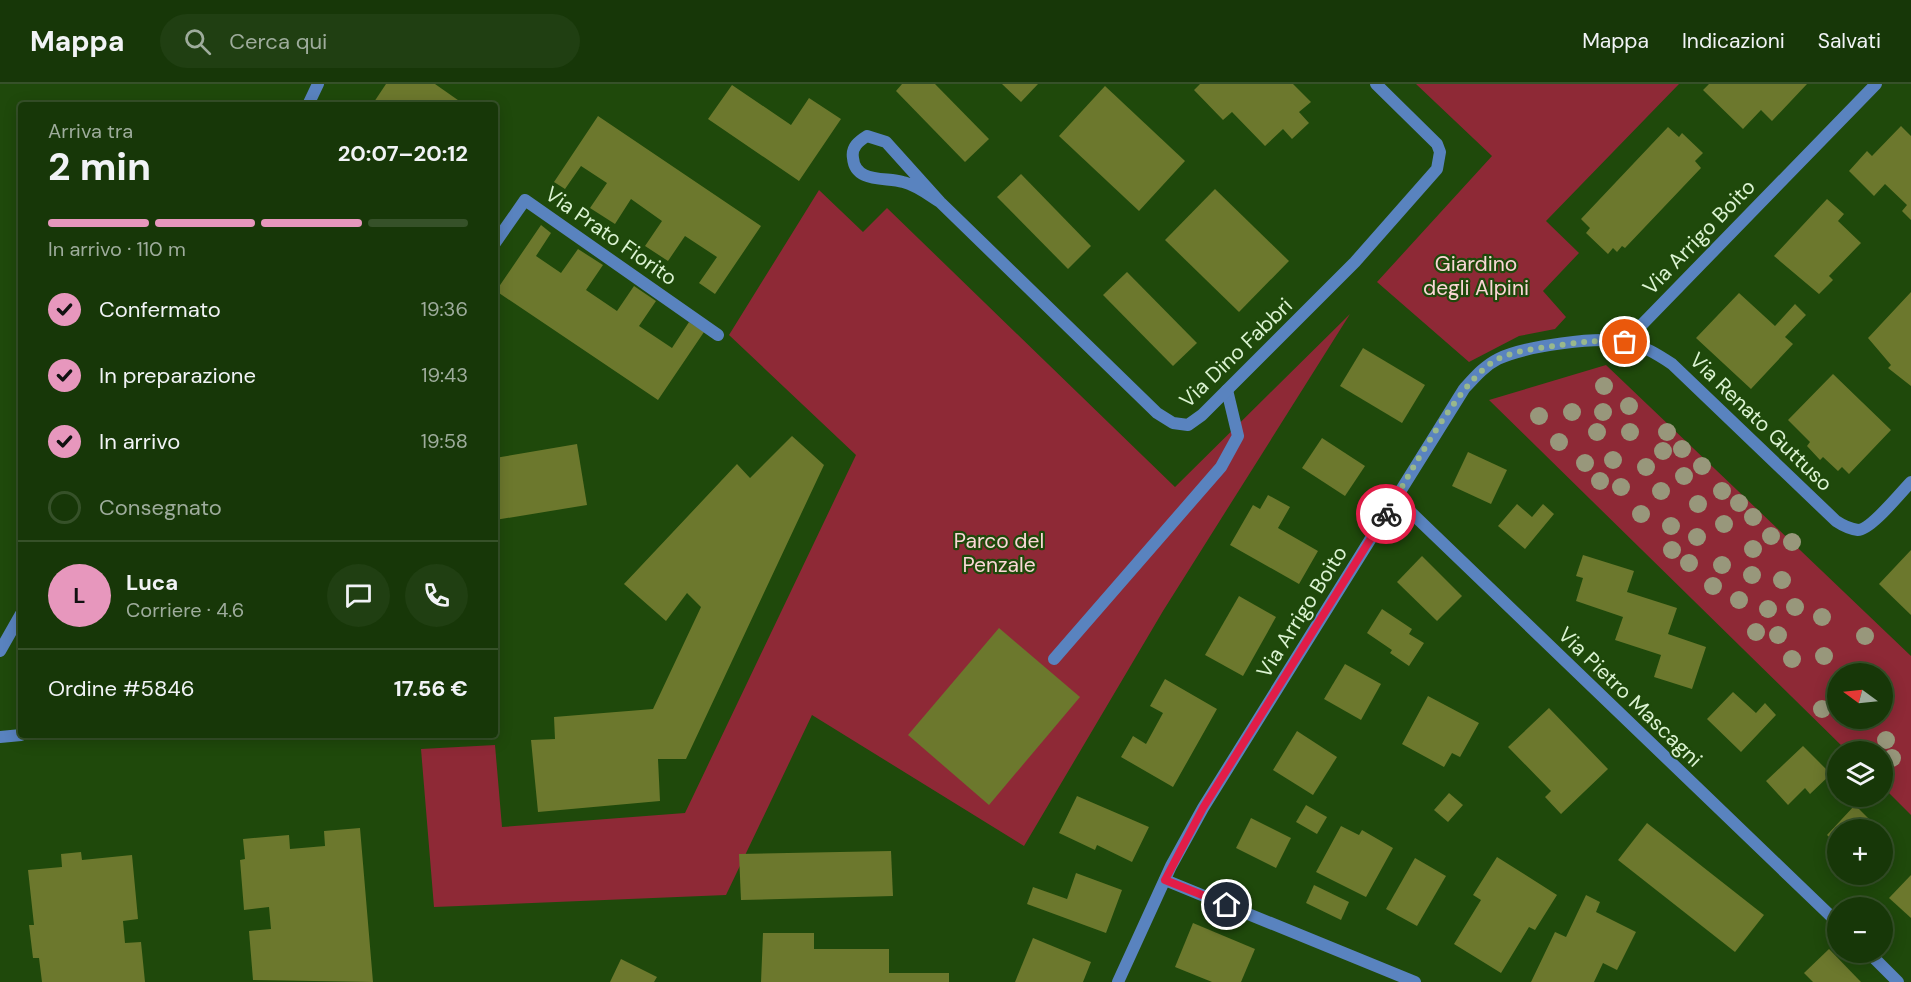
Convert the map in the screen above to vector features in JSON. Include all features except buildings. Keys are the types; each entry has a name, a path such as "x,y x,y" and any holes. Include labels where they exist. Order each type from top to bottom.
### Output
{"street":[{"path":"309,102 318,84"},
{"name":"Via Dino Fabbri","path":"940,202 903,182 874,178 858,171 853,161 852,151 858,142 867,136 886,142 940,202 1166,419 1181,425 1188,425 1227,390 1355,262 1437,169 1440,152 1432,136 1376,84"},
{"name":"Via Arrigo Boito","path":"1118,982 1165,880 1203,808 1464,389 1485,368 1515,353 1536,348 1606,340 1625,342 1876,84"},
{"name":"Via Prato Fiorito","path":"498,239 525,200 718,335"},
{"name":"Via Renato Guttuso","path":"1625,342 1649,350 1672,364 1836,521 1858,530 1868,526 1911,482"},
{"path":"1053,659 1221,467 1238,436 1227,390"},
{"name":"Via Pietro Mascagni","path":"1396,498 1827,912"},
{"path":"0,651 18,619"},
{"path":"0,737 18,735"},
{"path":"1165,880 1415,982"},
{"path":"1879,963 1898,982"}],"green space":[{"name":"Giardino degli Alpini","path":"1416,84 1679,84 1546,221 1579,253 1543,291 1566,317 1555,329 1519,336 1469,362 1377,282 1492,156"},
{"name":"Parco del Penzale","path":"819,190 863,232 887,208 1175,487 1350,314 1163,611 1024,846 812,715 726,895 434,907 421,749 495,745 502,827 685,813 856,455 729,335"},
{"path":"1606,365 1911,656 1911,815 1893,797 1893,741 1837,741 1489,400"}],"way so far":[{"path":"1386,514 1464,389 1474,377 1497,359 1536,348 1606,340 1625,342"}],"route":[{"path":"1227,905 1165,880 1203,808 1386,514"}]}
